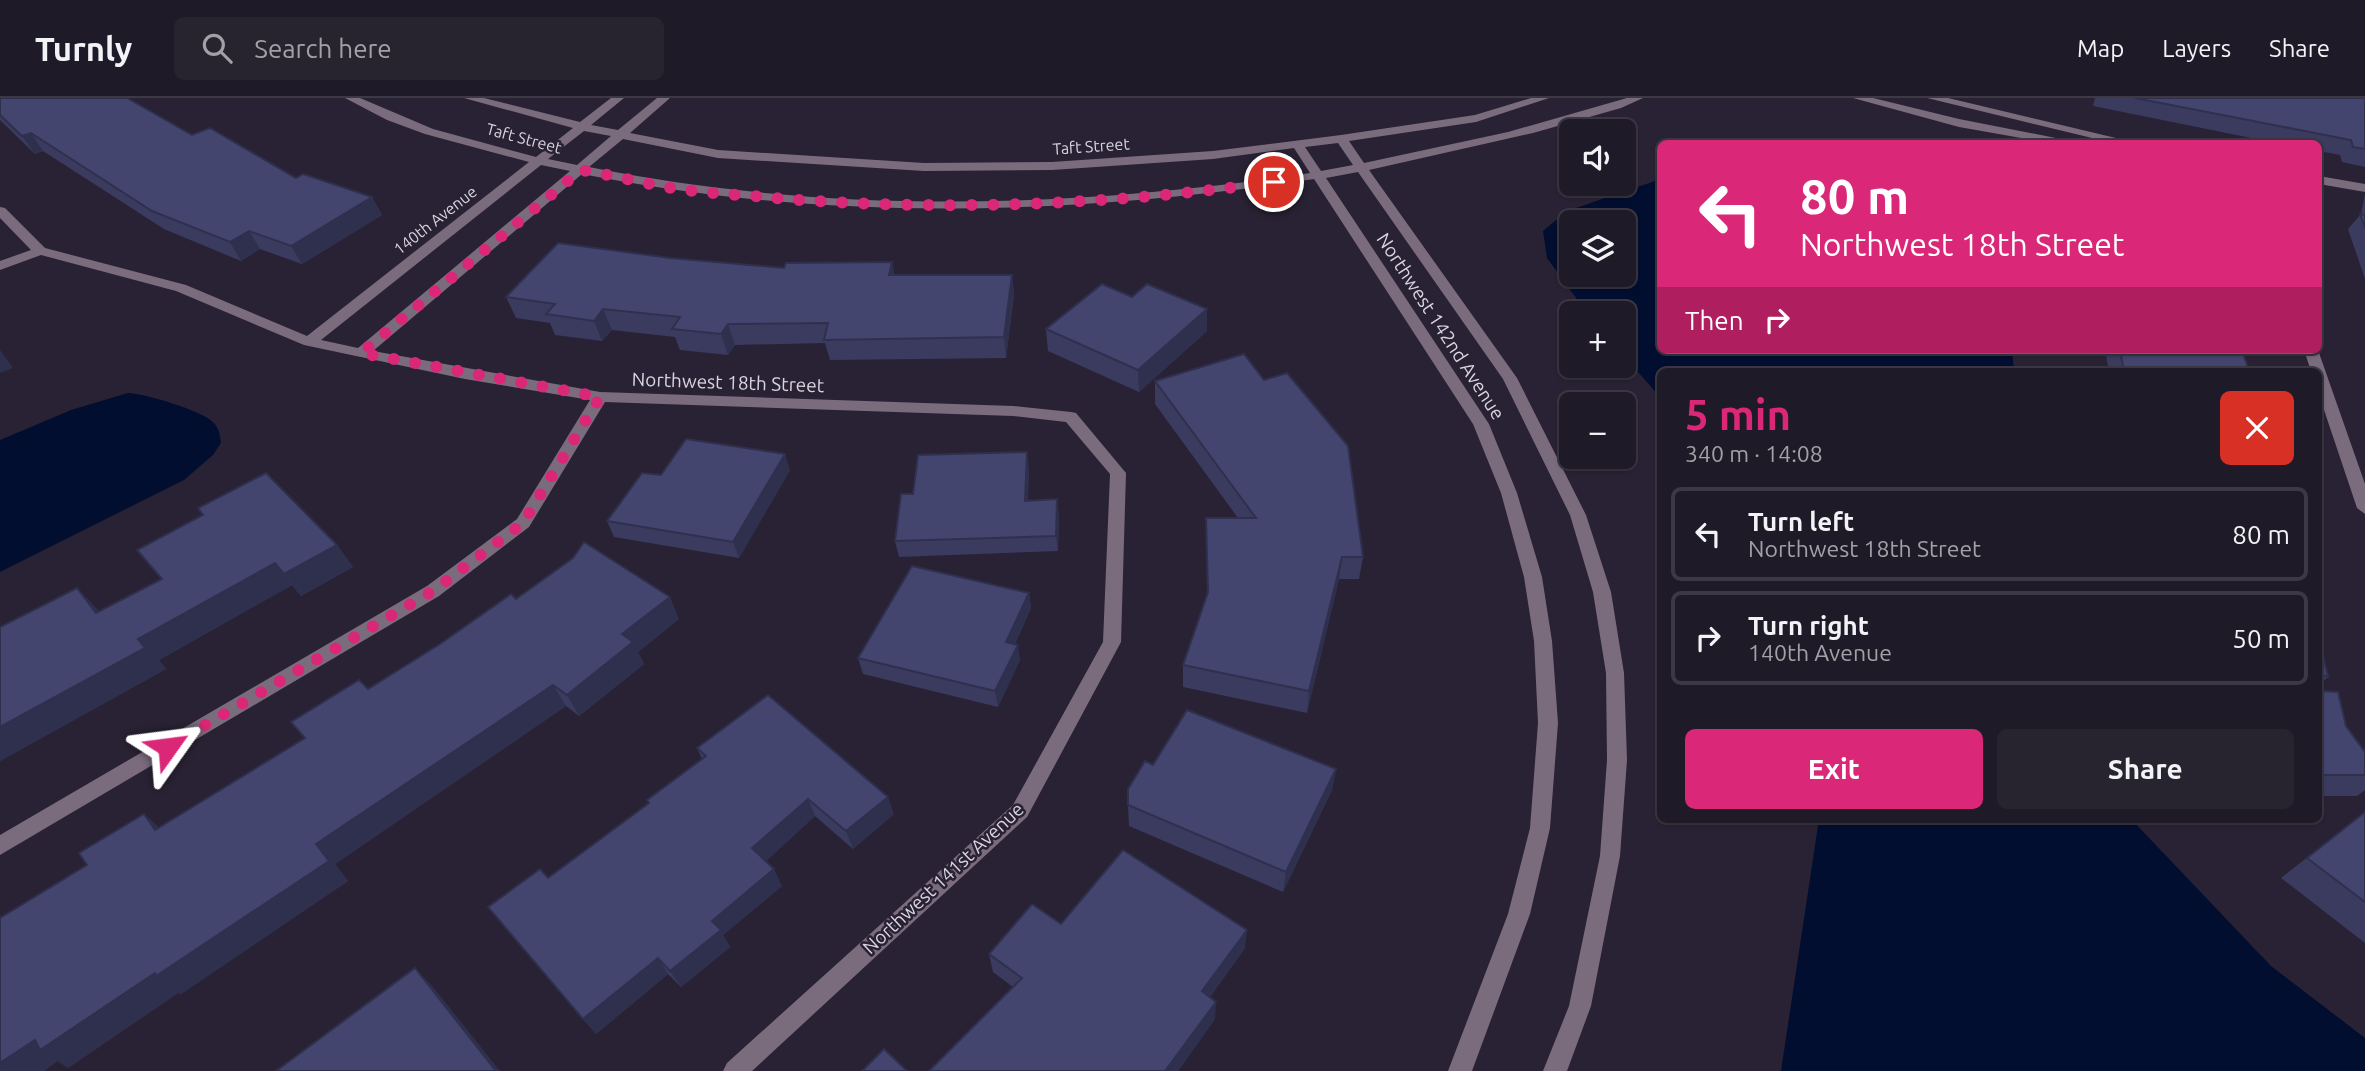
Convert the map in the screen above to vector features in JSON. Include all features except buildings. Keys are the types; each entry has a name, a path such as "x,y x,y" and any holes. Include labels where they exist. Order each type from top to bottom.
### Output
{"street":[{"name":"Taft Street","path":"351,98 405,123 538,162 685,190 811,201 904,205 1037,204 1207,191 1364,169"},
{"name":"Taft Street","path":"470,98 584,127 718,154 924,167 1052,166 1213,155 1341,139"},
{"name":"140th Avenue","path":"309,342 618,98"},
{"path":"361,353 664,98"},
{"path":"1341,139 1476,118 1544,98"},
{"path":"1364,169 1521,134 1637,98"},
{"path":"1859,98 1959,123 2057,140"},
{"path":"1933,98 2117,140"},
{"name":"Northwest 142nd Avenue","path":"1341,139 1510,378 1578,515 1602,592 1615,673 1617,760 1610,856 1580,1006 1555,1071"},
{"name":"Northwest 142nd Avenue","path":"1298,145 1481,424 1509,493 1533,577 1543,641 1548,723 1541,828 1519,914 1460,1071"},
{"path":"2322,181 2365,188"},
{"path":"0,211 40,251 0,266"},
{"name":"Northwest 18th Street","path":"40,251 181,288 309,342 600,397 1013,411 1071,417"},
{"path":"2322,384 2365,508"},
{"path":"0,846 433,591 523,523 600,397"},
{"name":"Northwest 141st Avenue","path":"735,1071 1020,811 1112,642 1118,473 1071,417"}],"water":[{"path":"1657,180 1657,354 2012,354 2014,368 1657,368 1657,393 1636,370 1636,301 1578,301 1568,287 1636,287 1636,210 1570,210 1611,196 1636,196 1636,188"},
{"path":"1559,218 1559,274 1547,258 1543,231"},
{"path":"128,393 172,403 206,417 217,427 221,443 213,455 184,480 0,572 0,440 71,410"},
{"path":"1818,823 2135,823 2271,966 2365,1038 2365,1071 1781,1071"}],"route":[{"path":"168,747 433,591 523,523 600,397 361,353 581,170 685,190 811,201 904,205 1037,204 1207,191 1274,182"}]}
